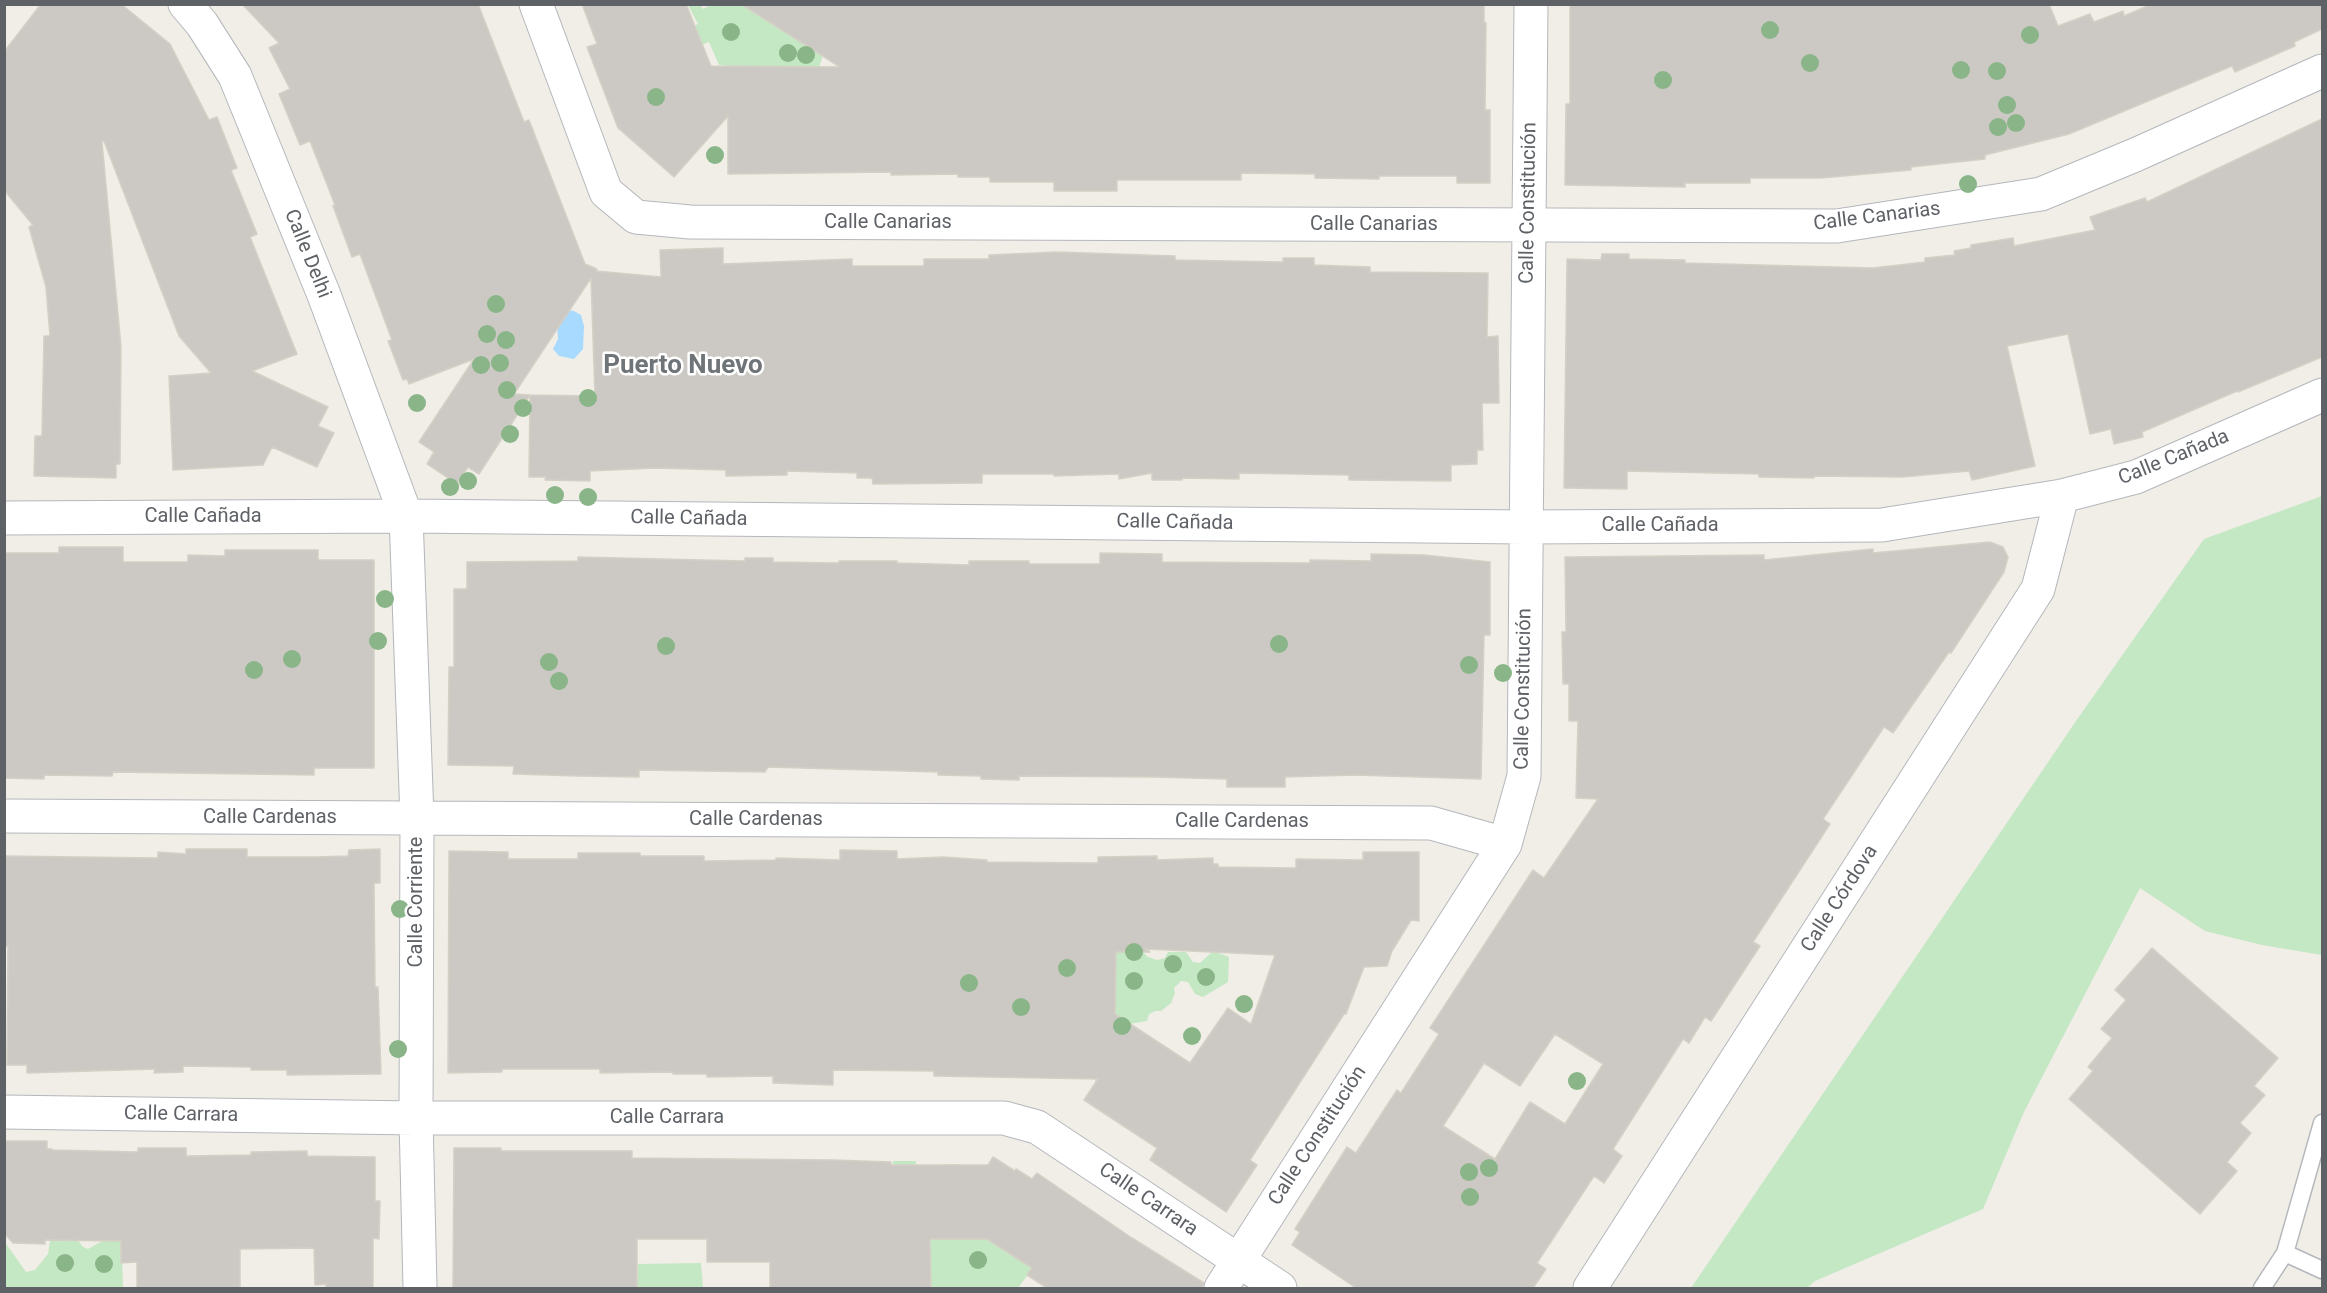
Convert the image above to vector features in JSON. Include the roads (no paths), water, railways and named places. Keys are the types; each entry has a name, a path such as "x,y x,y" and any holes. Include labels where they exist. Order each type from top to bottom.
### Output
{"street":[{"name":"Calle Delhi","path":"184,4 202,24 235,76 324,295 406,516"},
{"name":"Calle Canarias","path":"536,4 606,192 636,217 702,222 1837,226 2041,194 2135,155 2322,71"},
{"name":"Calle Constitución","path":"1221,1288 1505,844 1524,776 1532,4"},
{"name":"Calle Cañada","path":"4,518 406,516 1525,526 1882,525 2062,496 2136,477 2322,395"},
{"name":"Calle Córdova","path":"1590,1288 2038,589 2062,496"},
{"name":"Calle Corriente","path":"406,516 417,819 416,1118 420,1288"},
{"name":"Calle Cardenas","path":"4,816 1431,823 1505,844"},
{"name":"Calle Carrara","path":"4,1112 416,1118 1004,1118 1037,1127 1280,1288"}],"lane":[{"path":"2262,1288 2285,1253 2322,1123"},
{"path":"2285,1253 2322,1270"}],"water":[{"path":"567,310 581,315 584,326 583,349 574,359 559,356 553,349 558,339 557,325"}],"district":[{"name":"Puerto Nuevo","path":"683,366"}]}
